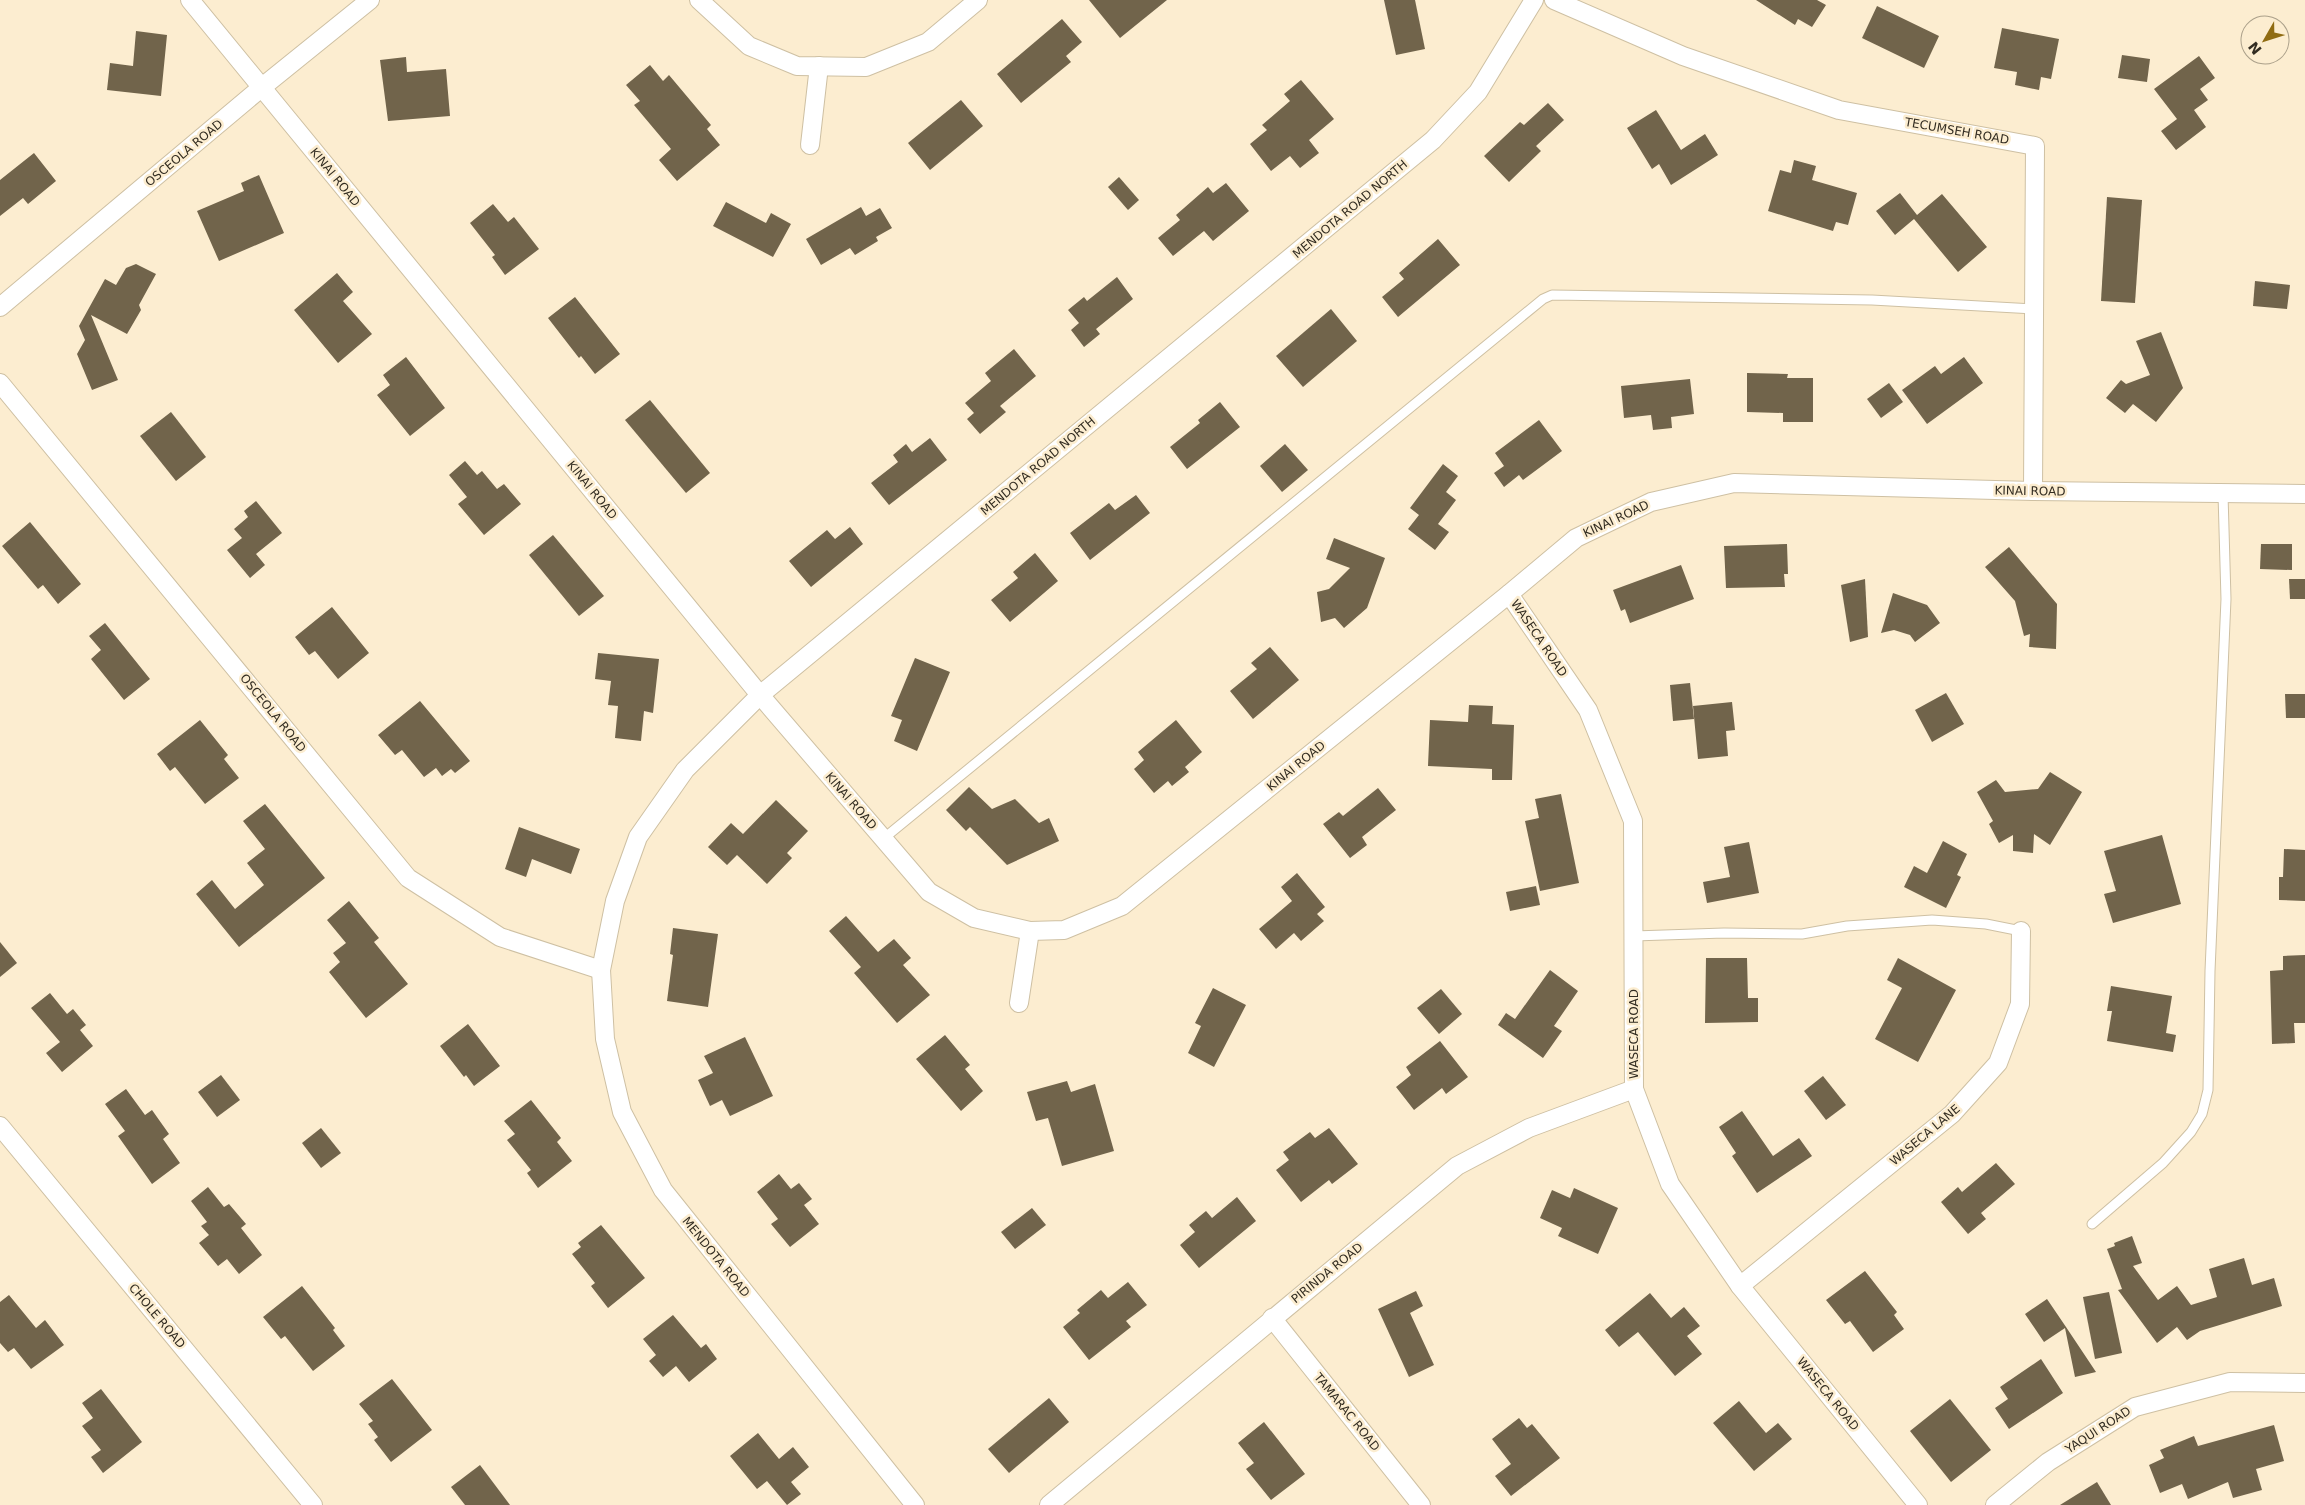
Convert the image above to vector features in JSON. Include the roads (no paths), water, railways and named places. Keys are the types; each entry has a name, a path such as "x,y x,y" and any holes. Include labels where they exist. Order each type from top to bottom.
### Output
{"street":[{"name":"KINAI ROAD","path":"190,0 760,695 929,892 974,918 1030,931 1064,930 1122,906 1576,538 1651,502 1734,483 2033,491 2305,494"},
{"name":"OSCEOLA ROAD","path":"0,307 261,88 370,0"},
{"path":"699,0 749,46 797,66 866,67 928,42 978,0"},
{"name":"MENDOTA ROAD NORTH","path":"601,970 615,901 638,836 685,770 760,695 1434,140 1478,92 1534,0"},
{"name":"TECUMSEH ROAD","path":"1554,0 1683,56 1839,110 2035,146 2033,491"},
{"path":"810,145 819,66"},
{"name":"OSCEOLA ROAD","path":"0,383 408,878 500,937 601,970"},
{"name":"WASECA ROAD","path":"1509,594 1588,710 1633,821 1634,1089 1670,1184 1740,1286 1918,1505"},
{"path":"1019,1003 1030,931"},
{"name":"WASECA LANE","path":"1740,1286 1952,1114 1998,1064 2020,1004 2020,931"},
{"name":"MENDOTA ROAD","path":"601,970 605,1040 622,1112 663,1190 915,1505"},
{"name":"PIRINDA ROAD","path":"1049,1505 1457,1166 1529,1128 1634,1089"},
{"name":"CHOLE ROAD","path":"0,1126 313,1505"},
{"name":"TAMARAC ROAD","path":"1272,1318 1421,1505"},
{"name":"YAQUI ROAD","path":"1996,1505 2048,1462 2135,1407 2230,1382 2305,1384"}],"lane":[{"path":"883,839 1543,299 1552,295 1872,300 2034,309"},
{"path":"2092,1224 2163,1163 2191,1132 2202,1114 2208,1090 2210,971 2226,599 2223,494"},
{"path":"1634,936 1724,933 1802,934 1847,926 1932,920 1986,924 2020,931"}]}
